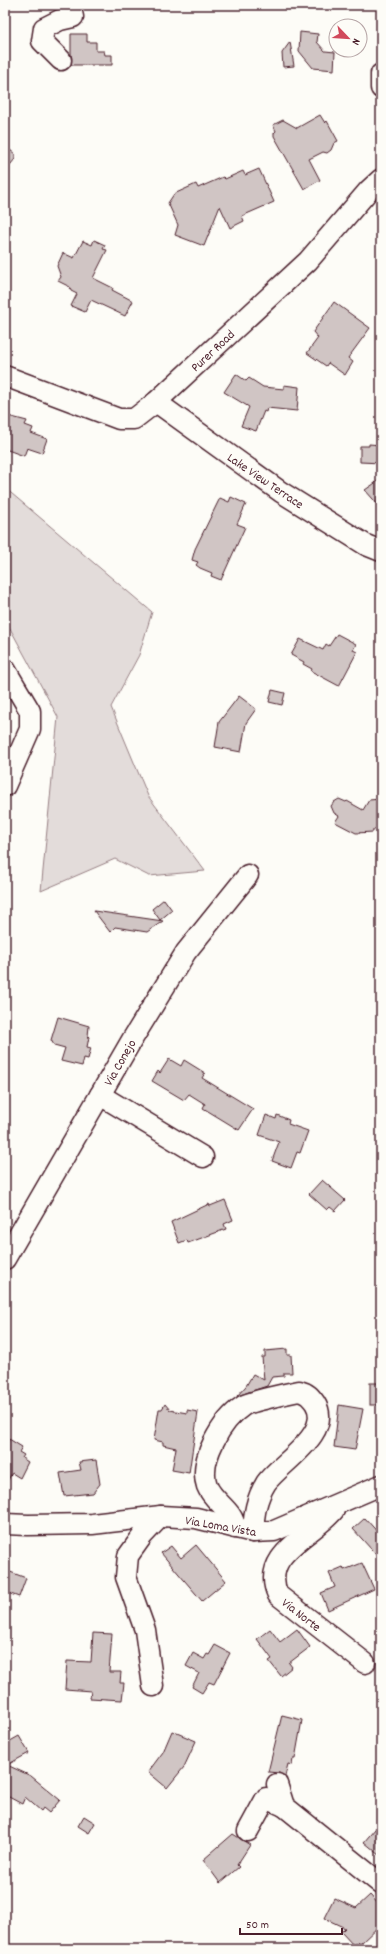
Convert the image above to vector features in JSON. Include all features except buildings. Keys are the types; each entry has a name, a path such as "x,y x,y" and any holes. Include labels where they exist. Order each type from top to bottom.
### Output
{"street":[{"path":"61,60 42,41 44,28 60,20 73,17 70,5"},
{"path":"381,74 381,88"},
{"name":"Purer Road","path":"5,376 119,418 134,419 156,402 308,261 369,190 381,179"},
{"name":"Lake View Terrace","path":"156,402 281,492 366,545 381,551"},
{"path":"5,669 30,711 30,729 10,778 5,786"},
{"name":"Via Conejo","path":"5,1259 100,1095 186,952 248,875"},
{"path":"100,1095 203,1157"},
{"path":"299,1391 305,1392 309,1394 318,1408 317,1422 313,1435 303,1447 274,1473 260,1493 254,1512 244,1530 223,1508 207,1486 206,1464 213,1441 229,1419 244,1405 299,1391"},
{"name":"Via Loma Vista","path":"5,1524 36,1526 92,1524 161,1516 196,1518 244,1530 274,1531 338,1502 381,1485"},
{"name":"Via Norte","path":"338,1502 333,1512 282,1556 275,1570 273,1585 278,1595 365,1663"},
{"path":"153,1686 145,1630 126,1577 128,1556 143,1535 161,1516"},
{"path":"277,1784 284,1806"},
{"path":"248,1831 266,1798 284,1806 380,1883"},
{"path":"378,1861 380,1883"}],"shaded area":[{"path":"5,488 152,612 139,655 111,707 148,796 205,871 149,876 115,859 41,891 58,717 5,619"}]}
